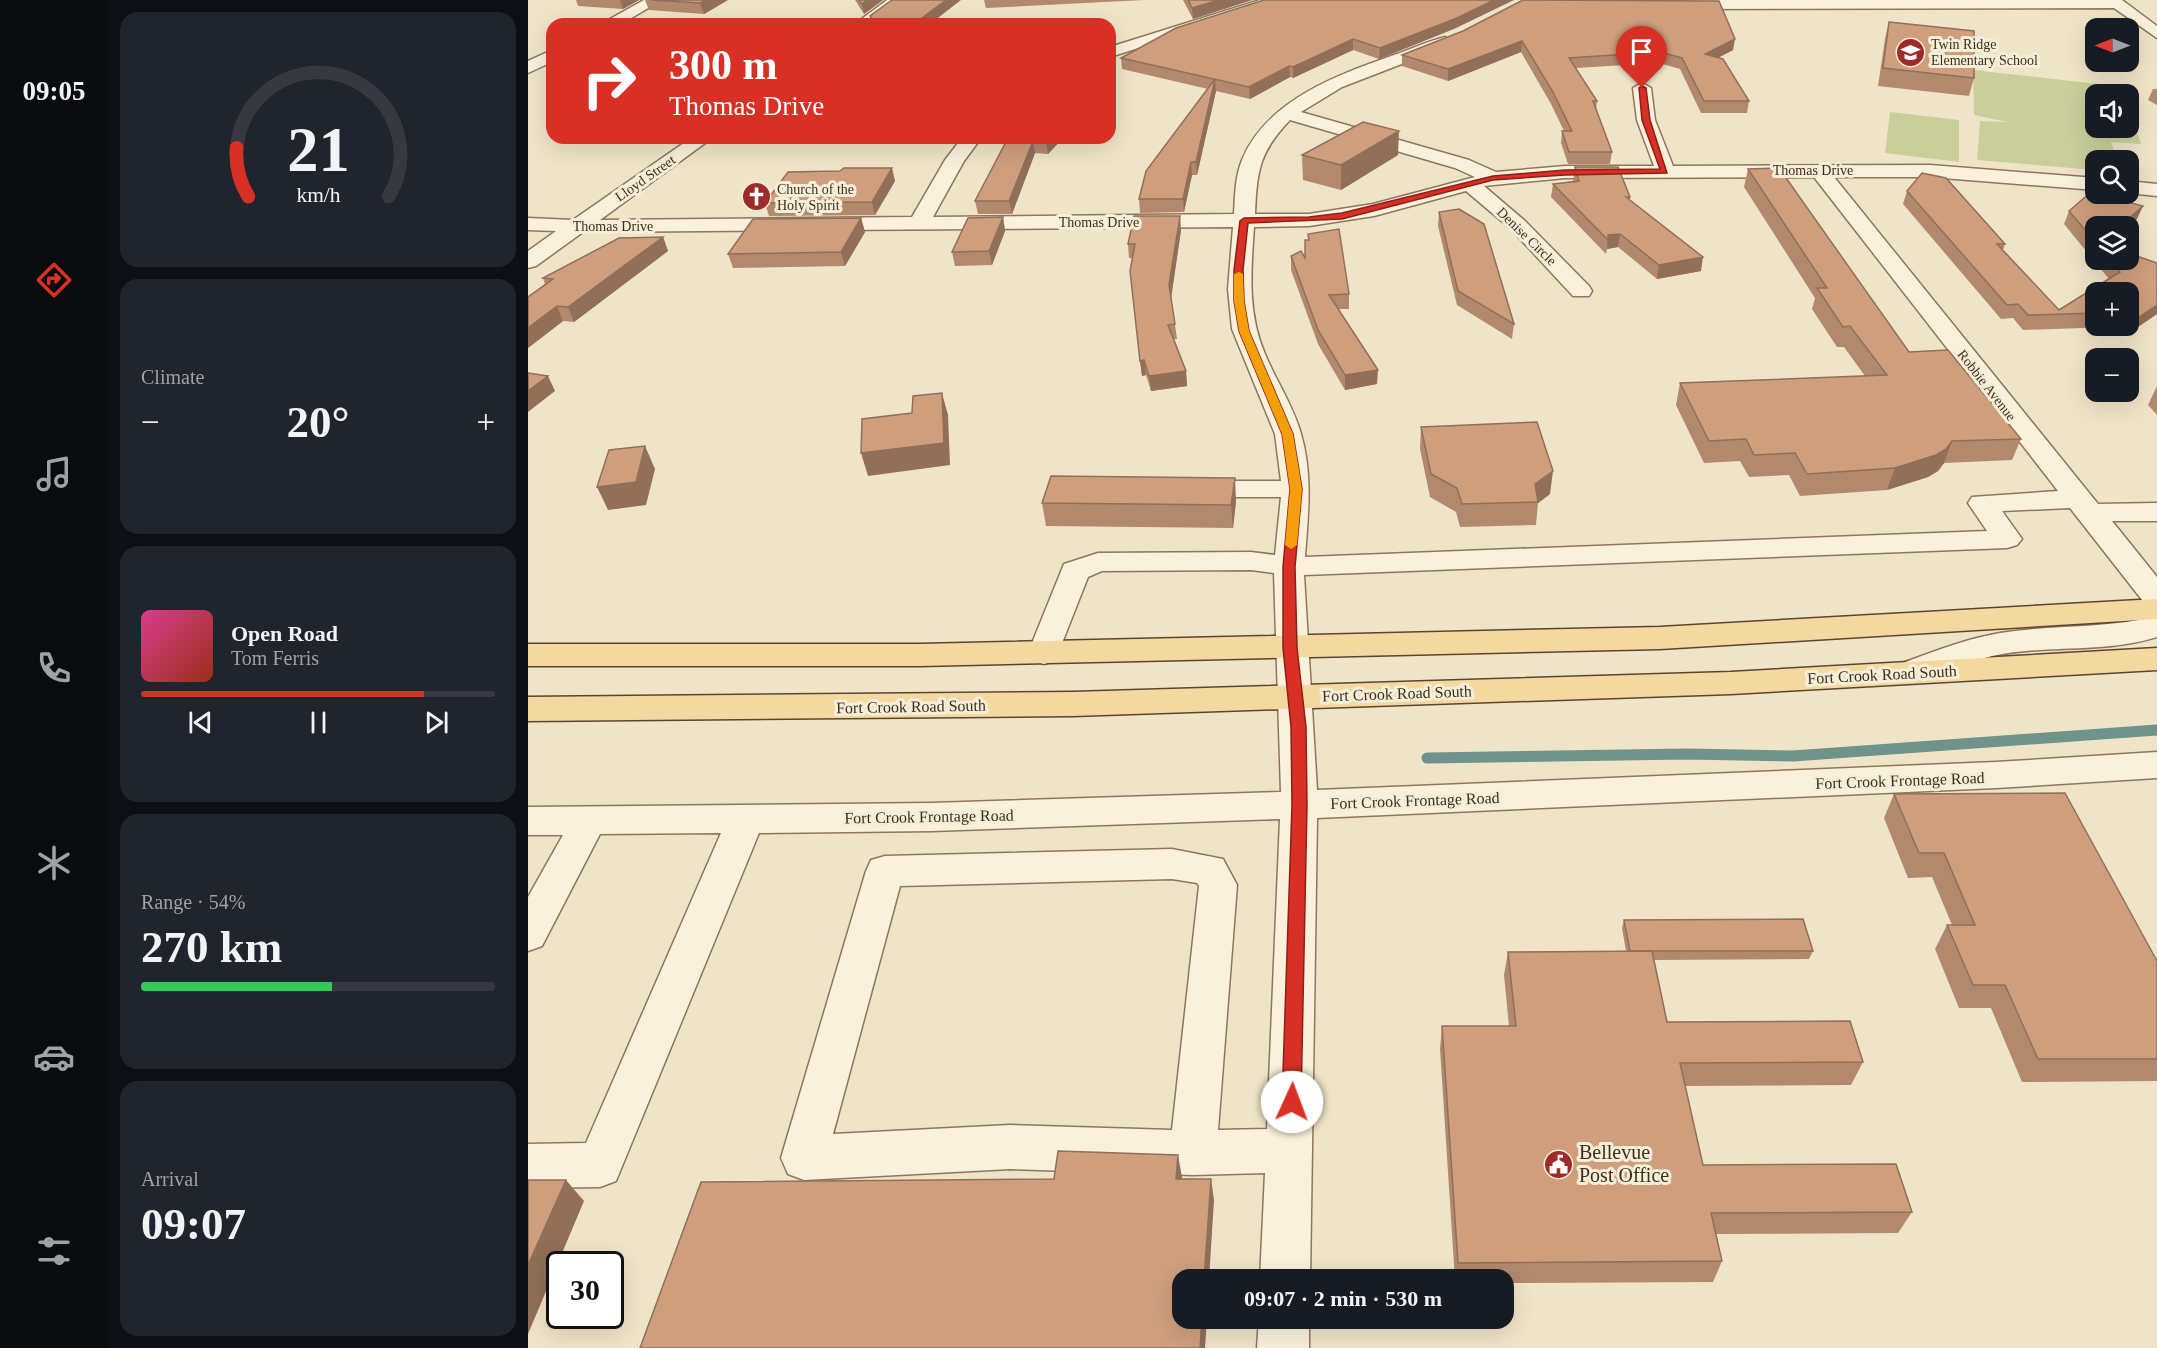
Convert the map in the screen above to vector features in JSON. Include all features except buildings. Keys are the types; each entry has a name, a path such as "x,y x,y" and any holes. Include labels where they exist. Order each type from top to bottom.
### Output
{"main road":[{"path":"528,655 1044,652 1660,638 2157,609"},
{"name":"Fort Crook Road South","path":"528,709 1072,704 1731,683 2157,659"}],"street":[{"path":"620,18 655,0"},
{"path":"872,18 897,0"},
{"path":"1116,50 1275,0"},
{"path":"1628,0 1748,6 2115,2 2157,33"},
{"path":"1285,1269 1299,805 1298,727 1290,648 1289,567 1296,489 1288,434 1244,331 1239,301 1239,270 1248,172 1252,158 1266,134 1288,114 1340,82 1460,35"},
{"path":"528,68 546,58"},
{"path":"1642,88 1646,120 1665,171"},
{"path":"1288,114 1462,164 1493,178"},
{"name":"Lloyd Street","path":"528,261 693,144"},
{"path":"920,224 955,160 967,144"},
{"name":"Thomas Drive","path":"528,224 576,226 1309,220 1342,216 1493,178 1565,172 1818,170 1974,173 2085,183"},
{"name":"Robbie Avenue","path":"1818,170 2157,598"},
{"name":"Denise Circle","path":"1469,184 1518,225 1581,291"},
{"path":"1159,489 1296,489"},
{"path":"1044,652 1075,571 1098,562 1251,561 1289,567 2007,539 1982,502 2157,512"},
{"path":"1912,672 1975,647 2126,633 2157,626"},
{"name":"Fort Crook Frontage Road","path":"528,821 901,818 1299,805 1995,776 2157,765"},
{"path":"901,818 804,1158 1010,1147 1193,1153 1290,1150"},
{"path":"528,1166 600,1165 746,819"},
{"path":"528,934 589,821"},
{"path":"885,871 1172,864 1209,870 1218,885 1193,1153"},
{"path":"1283,1348 1284,1329"}],"green space":[{"path":"1973,70 2098,84 2085,84 2085,138 2139,138 2141,144 2111,142 2114,150 2085,150 2085,169 1977,160 1980,121 2007,122 1974,115"},
{"path":"1890,112 1959,120 1959,162 1885,153"}],"waterway":[{"path":"1427,758 1687,754 1793,756 2157,730"}],"slow traffic":[{"path":"1239,274 1239,301 1244,331 1288,434 1296,489 1291,545"}],"place":[{"name":"Twin Ridge Elementary School","path":"1910,52"},
{"name":"Church of the Holy Spirit","path":"756,197"},
{"name":"Bellevue Post Office","path":"1558,1164"}],"route":[{"path":"1292,1102 1299,805 1298,727 1290,648 1289,567 1296,489 1288,434 1244,331 1239,301 1239,270 1244,221 1309,220 1342,216 1374,210 1493,178 1517,175 1665,171 1646,120 1642,88"}]}
